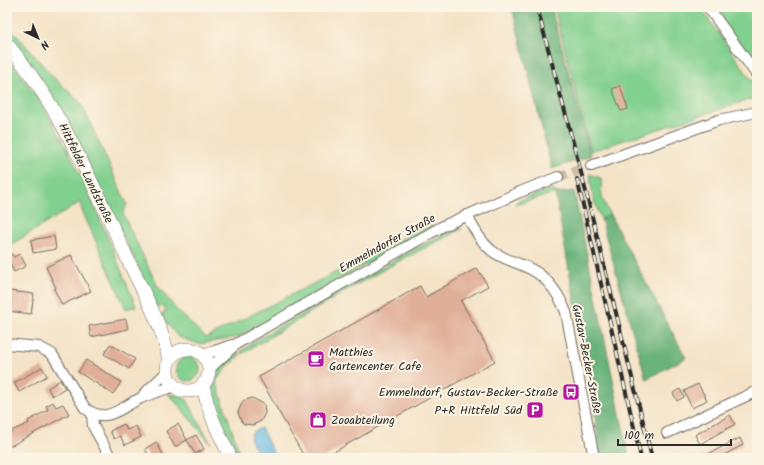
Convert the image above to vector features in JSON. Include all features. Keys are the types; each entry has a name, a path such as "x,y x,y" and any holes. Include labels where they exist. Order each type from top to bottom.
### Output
{"main road":[{"name":"Hittfelder Landstraße","path":"7,44 42,90 64,126 152,311 166,344 168,378 182,388 214,424"},
{"name":"Hittfelder Landstraße","path":"152,311 183,349"},
{"path":"168,366 172,356 183,349 197,351 203,355 209,369 203,384 193,390 182,388"},
{"name":"Hittfelder Landstraße","path":"203,384 214,424 231,458"}],"street":[{"path":"708,7 757,74"},
{"path":"591,166 719,120 757,112"},
{"name":"Emmelndorfer Straße","path":"203,355 236,344 360,273 467,215 558,177"},
{"name":"Gustav-Becker-Straße","path":"467,215 481,241 492,251 507,259 527,266 545,278 559,293 566,312 594,458"},
{"path":"7,344 39,347 52,354 86,408 92,414 101,416 112,414 140,399 182,388"},
{"name":"Emmelndorfer Straße","path":"209,369 236,344"},
{"path":"140,399 168,366"},
{"path":"667,433 757,391"},
{"path":"92,414 92,426 111,458"}],"green space":[{"path":"512,7 551,7 591,156 552,169"},
{"path":"554,7 700,7 757,88 757,97 591,151"},
{"path":"712,7 757,7 757,52 748,56"},
{"path":"7,24 52,76 81,103 127,204 123,214 157,285 175,308 206,338 431,224 432,227 238,337 199,344 178,337 165,321 162,314 166,311 164,306 157,307 115,218 61,110 7,35"},
{"path":"7,58 29,85 48,114 65,145 81,176 136,306 126,309 81,208 82,201 7,247"},
{"path":"590,174 601,178 602,198 610,215 601,219 593,198"},
{"path":"553,188 555,193 515,205 517,201"},
{"path":"574,191 628,458 601,458 591,390 555,193"},
{"path":"610,215 686,358 646,379 601,219"},
{"path":"456,229 462,229 401,260 349,289 242,354 241,351 252,343 335,294 410,251"},
{"path":"239,352 240,355 228,366 216,381 241,458 238,458 209,398 213,396 213,381 218,370"},
{"path":"183,357 193,357 200,364 200,374 193,381 183,381 176,374 176,364"},
{"path":"168,394 181,396 187,400 211,444 174,400"}],"water":[{"path":"261,428 276,458 260,458 250,438 252,432"}],"building":[{"path":"620,86 628,109 621,111 612,89"},
{"path":"54,236 56,249 33,253 31,240"},
{"path":"12,254 14,257 20,254 26,266 14,272 7,257"},
{"path":"71,255 91,291 62,305 46,267"},
{"path":"477,268 488,286 461,301 495,361 323,458 305,458 259,377 420,286 426,297"},
{"path":"10,291 34,294 31,314 7,311"},
{"path":"126,319 128,329 91,337 89,326"},
{"path":"110,344 135,359 129,369 104,354"},
{"path":"86,360 121,382 113,394 78,372"},
{"path":"42,367 47,376 19,392 14,383"},
{"path":"60,380 65,388 52,396 48,388"},
{"path":"698,384 707,400 692,408 684,391"},
{"path":"680,389 684,397 677,401 673,393"},
{"path":"252,398 264,404 265,413 261,421 253,425 244,424 241,421 238,412 243,401"},
{"path":"53,402 56,407 63,404 69,414 7,448 7,433 29,423 28,421 48,410 46,406"},
{"path":"730,415 735,424 700,444 695,435"},
{"path":"124,424 127,430 136,426 141,437 125,445 120,436 114,439 110,431"},
{"path":"178,424 187,440 175,447 166,431"},
{"path":"196,435 204,449 195,454 187,440"},
{"path":"740,438 743,445 718,458 700,458"},
{"path":"156,442 165,458 150,458 145,449"}],"tunnel":[{"path":"558,177 591,166"}],"railway":[{"path":"537,7 582,176 652,458"},
{"path":"577,179 641,458"}],"place":[{"name":"Matthies Gartencenter Cafe","path":"316,359"},
{"name":"Emmelndorf, Gustav-Becker-Straße","path":"571,392"},
{"name":"P+R Hittfeld Süd","path":"535,410"},
{"name":"Zooabteilung","path":"318,420"}]}
